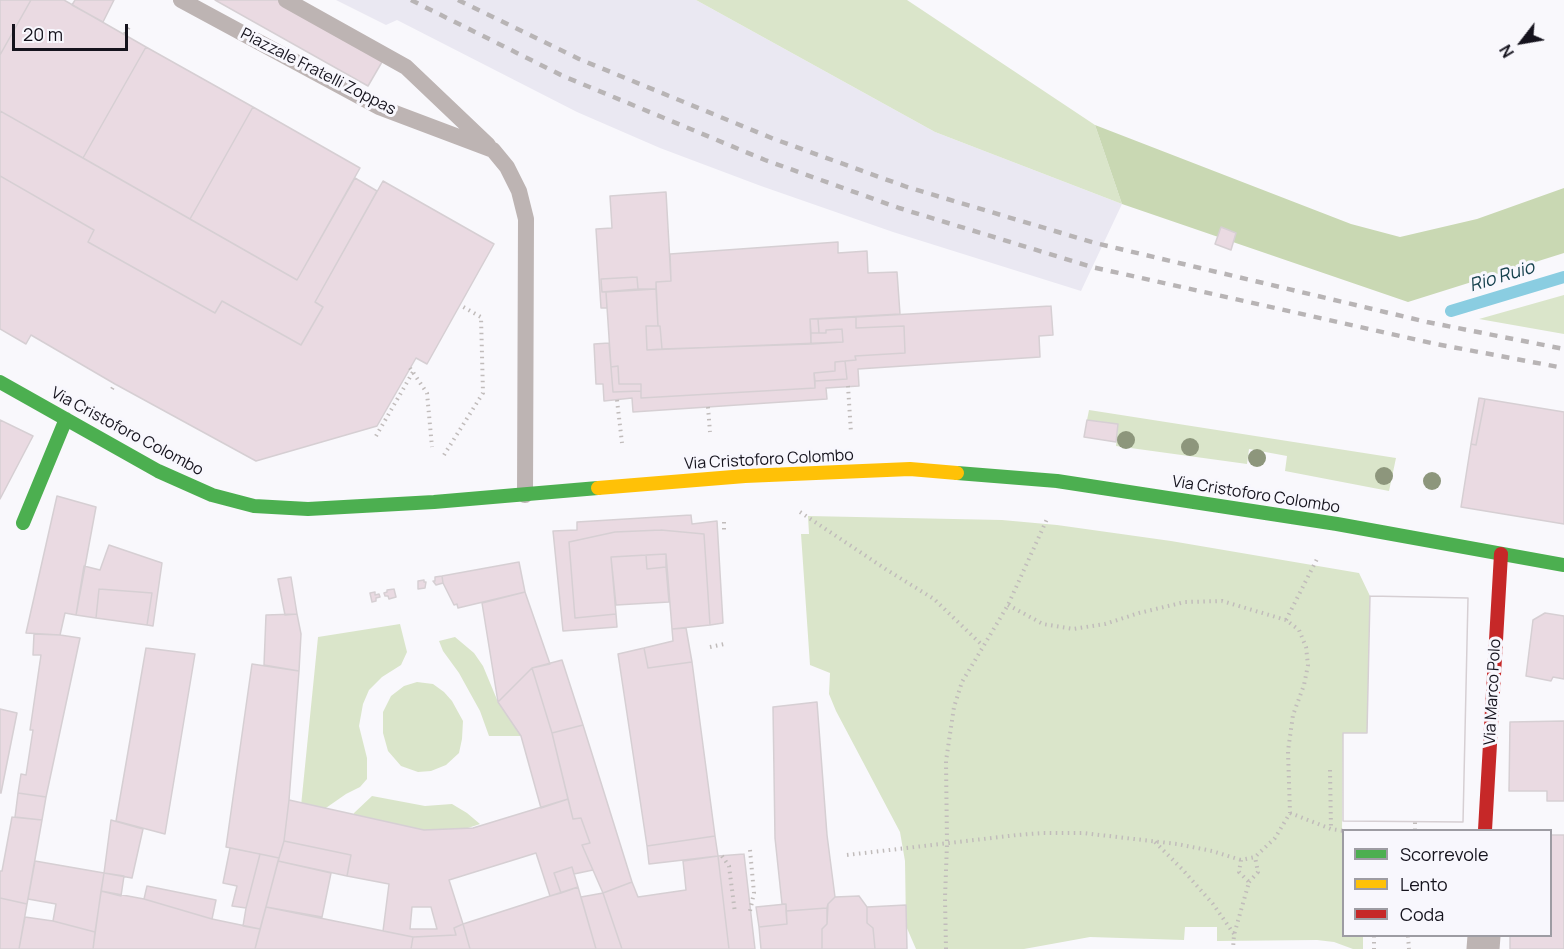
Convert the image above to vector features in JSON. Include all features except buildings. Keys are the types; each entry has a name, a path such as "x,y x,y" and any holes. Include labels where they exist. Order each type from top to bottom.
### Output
{"street":[{"name":"Via Cristoforo Colombo","path":"0,382 158,471 212,495 254,506 308,509 434,502 754,476 910,469 1057,481 1337,524 1564,565"},
{"path":"23,523 66,419"},
{"name":"Via Marco Polo","path":"1485,829 1501,554"}],"lane":[{"name":"Piazzale Fratelli Zoppas","path":"181,0 379,107 493,150"},
{"path":"286,0 406,67 507,166 519,191 526,219 525,495"}],"path":[{"path":"125,34 130,25"},
{"path":"444,455 483,393 481,317 460,305"},
{"path":"376,436 412,370 427,393 432,447"},
{"path":"112,389 116,384"},
{"path":"848,386 851,433"},
{"path":"617,400 622,443"},
{"path":"708,407 710,432"},
{"path":"800,512 934,599 983,645"},
{"path":"946,949 946,761 954,706 962,682 1008,605 1047,519"},
{"path":"723,522 724,530"},
{"path":"1286,620 1317,559"},
{"path":"847,855 1043,833 1083,833 1177,844 1241,860 1255,857 1275,838 1290,813 1288,751 1293,716 1308,664 1306,647 1299,630 1286,620 1222,601 1185,602 1105,624 1073,629 1043,624 1008,605"},
{"path":"710,647 724,644"},
{"path":"1330,770 1330,829"},
{"path":"1290,813 1330,829 1342,831"},
{"path":"1415,822 1415,829"},
{"path":"1154,842 1182,868 1213,904 1234,935"},
{"path":"750,850 754,893 750,911"},
{"path":"722,856 729,866 735,913"},
{"path":"1233,949 1234,935 1249,882 1258,872 1255,857"},
{"path":"1241,860 1239,872 1249,882"}],"shaded area":[{"path":"336,0 696,0 935,132 1122,204 1081,291 893,232 660,148 577,112 397,20 386,25"}],"green space":[{"path":"696,0 907,0 1095,125 1122,204 935,132"},
{"path":"1095,125 1351,224 1400,237 1477,219 1564,188 1564,253 1408,302 1122,204"},
{"path":"1564,295 1564,334 1479,319"},
{"path":"1089,410 1396,458 1389,491 1285,471 1287,456 1249,449 1247,464 1116,446 1118,425 1087,420"},
{"path":"808,516 1002,520 1057,525 1171,541 1359,573 1370,596 1367,733 1343,733 1342,937 1363,937 1363,949 1353,949 1334,942 1317,940 1217,941 1217,927 1185,927 1184,940 1090,937 1024,949 916,949 906,926 905,861 900,832 836,711 829,694 830,673 810,665 801,534 809,534"},
{"path":"400,624 407,652 401,665 382,677 369,690 363,704 359,726 367,758 367,779 360,787 323,810 301,806 318,637"},
{"path":"455,637 474,653 483,666 498,702 521,736 489,736 480,711 439,641"},
{"path":"417,682 433,684 444,692 463,721 459,753 446,765 431,771 418,772 401,766 388,751 383,733 383,712 391,696 404,686"},
{"path":"372,796 425,806 452,804 480,824 462,830 425,835 352,820 354,813"}],"waterway":[{"name":"Rio Ruio","path":"1451,311 1564,277"}],"railway":[{"path":"411,0 563,76 765,160 899,208 1092,267 1436,344 1564,368"},
{"path":"458,0 579,59 774,139 907,187 1095,243 1427,322 1564,349"}],"traffic: fast":[{"path":"0,382 158,471 212,495 254,506 308,509 434,502 598,488"},
{"path":"23,523 66,419"},
{"path":"957,473 1057,481 1337,524 1564,565"}],"traffic: slow":[{"path":"598,488 745,476 910,469 957,473"}],"traffic: jam":[{"path":"1485,829 1501,554"}]}
